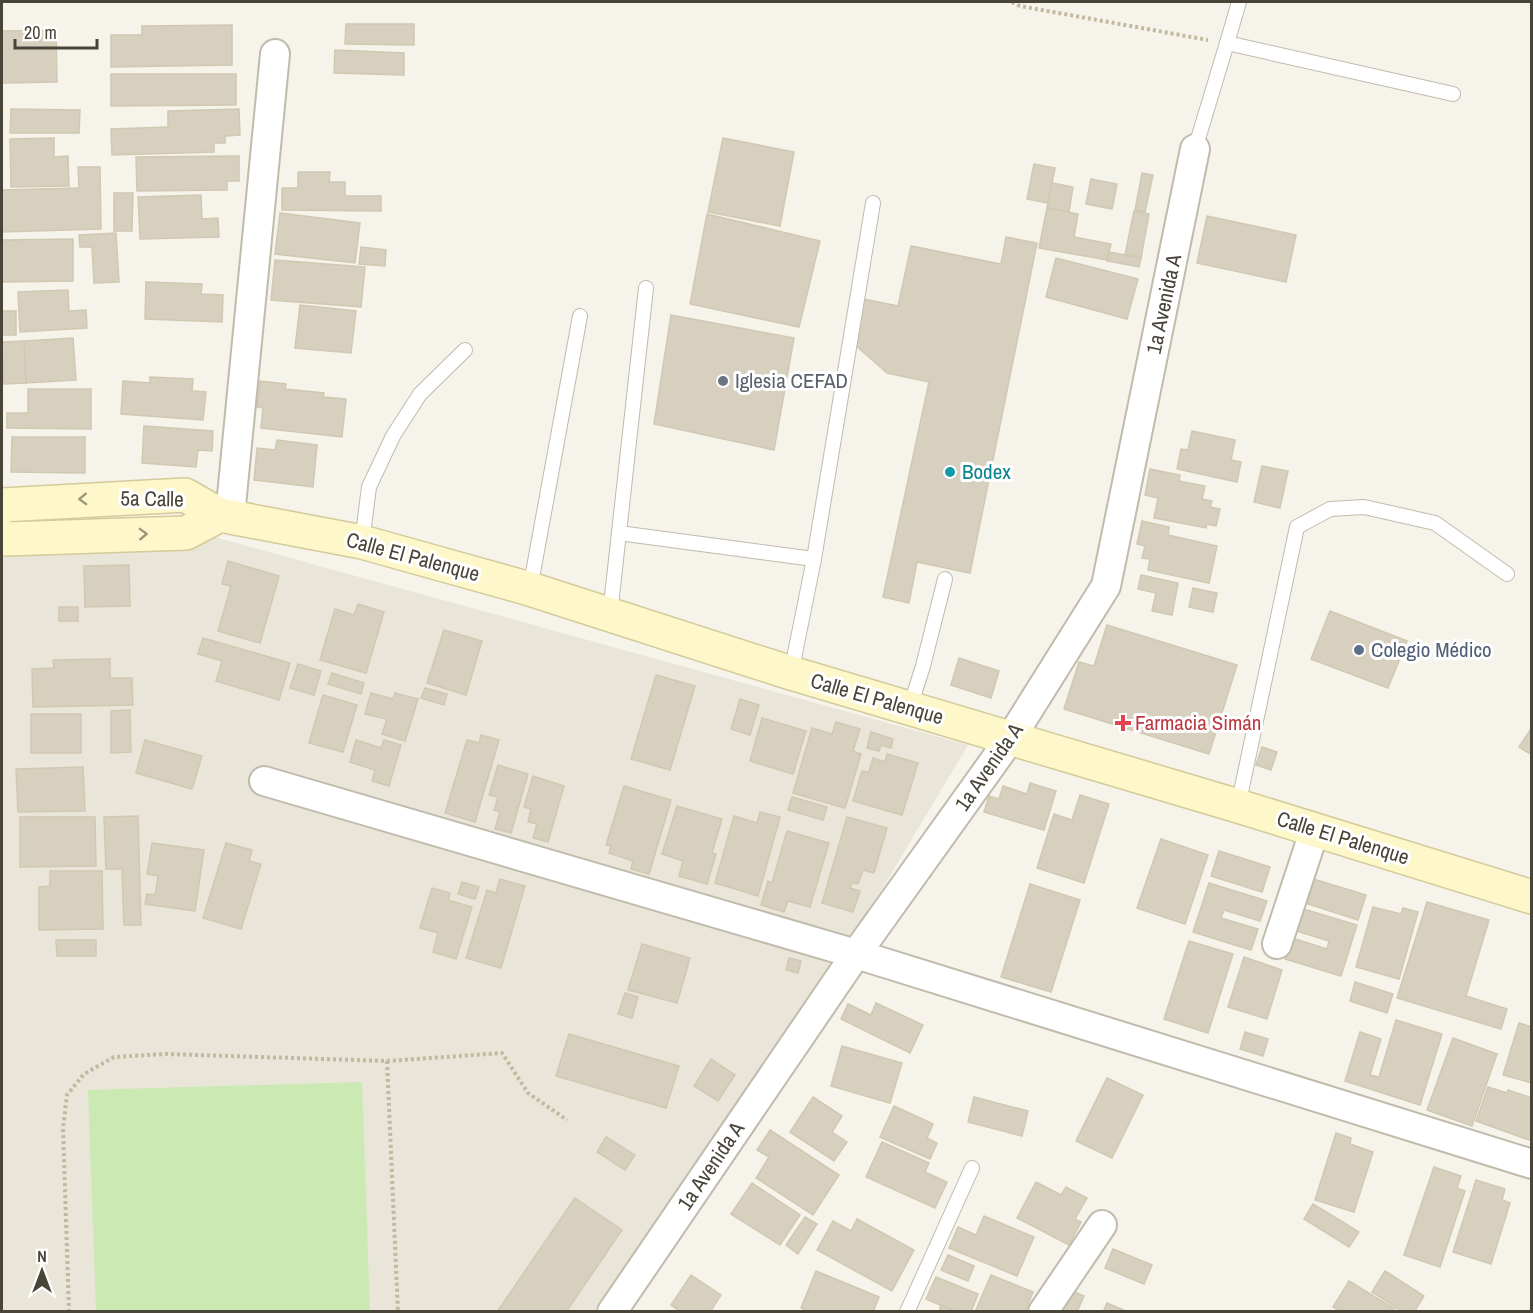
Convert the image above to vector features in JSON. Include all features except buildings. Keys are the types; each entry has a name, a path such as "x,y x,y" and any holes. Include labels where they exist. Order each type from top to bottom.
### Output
{"street":[{"path":"225,515 275,54"},
{"name":"1a Avenida A","path":"612,1311 856,954 1010,739 1106,586 1196,149"},
{"name":"5a Calle","path":"2,505 185,495 225,515"},
{"name":"5a Calle","path":"2,536 7,539 186,532 225,515"},
{"name":"Calle El Palenque","path":"225,515 362,542 530,589 791,673 1315,829 1532,897"},
{"path":"264,781 856,954 1532,1164"},
{"path":"1277,944 1315,829"},
{"path":"1043,1311 1102,1225"}],"lane":[{"path":"1196,149 1239,2"},
{"path":"1227,43 1454,94"},
{"path":"791,673 814,560 873,203"},
{"path":"610,614 646,288"},
{"path":"530,589 580,316"},
{"path":"362,542 369,487 393,436 420,394 465,350"},
{"path":"1238,806 1297,527 1330,509 1364,507 1435,523 1507,574"},
{"path":"619,533 814,560"},
{"path":"909,707 923,666 945,579"},
{"path":"907,1311 972,1167"}],"path":[{"path":"1012,2 1020,6 1227,43"},
{"path":"69,1311 63,1128 67,1095 84,1074 114,1057 166,1054 387,1061 502,1053 528,1093 567,1120"},
{"path":"387,1061 398,1311"}],"shaded area":[{"path":"218,538 968,745 630,1311 2,1311 2,544"}],"green space":[{"path":"362,1082 370,1311 96,1311 88,1090"}],"place":[{"name":"Iglesia CEFAD","path":"723,381"},
{"name":"Bodex","path":"950,472"},
{"name":"Colegio Médico","path":"1359,650"},
{"name":"Farmacia Simán","path":"1123,723"}]}
